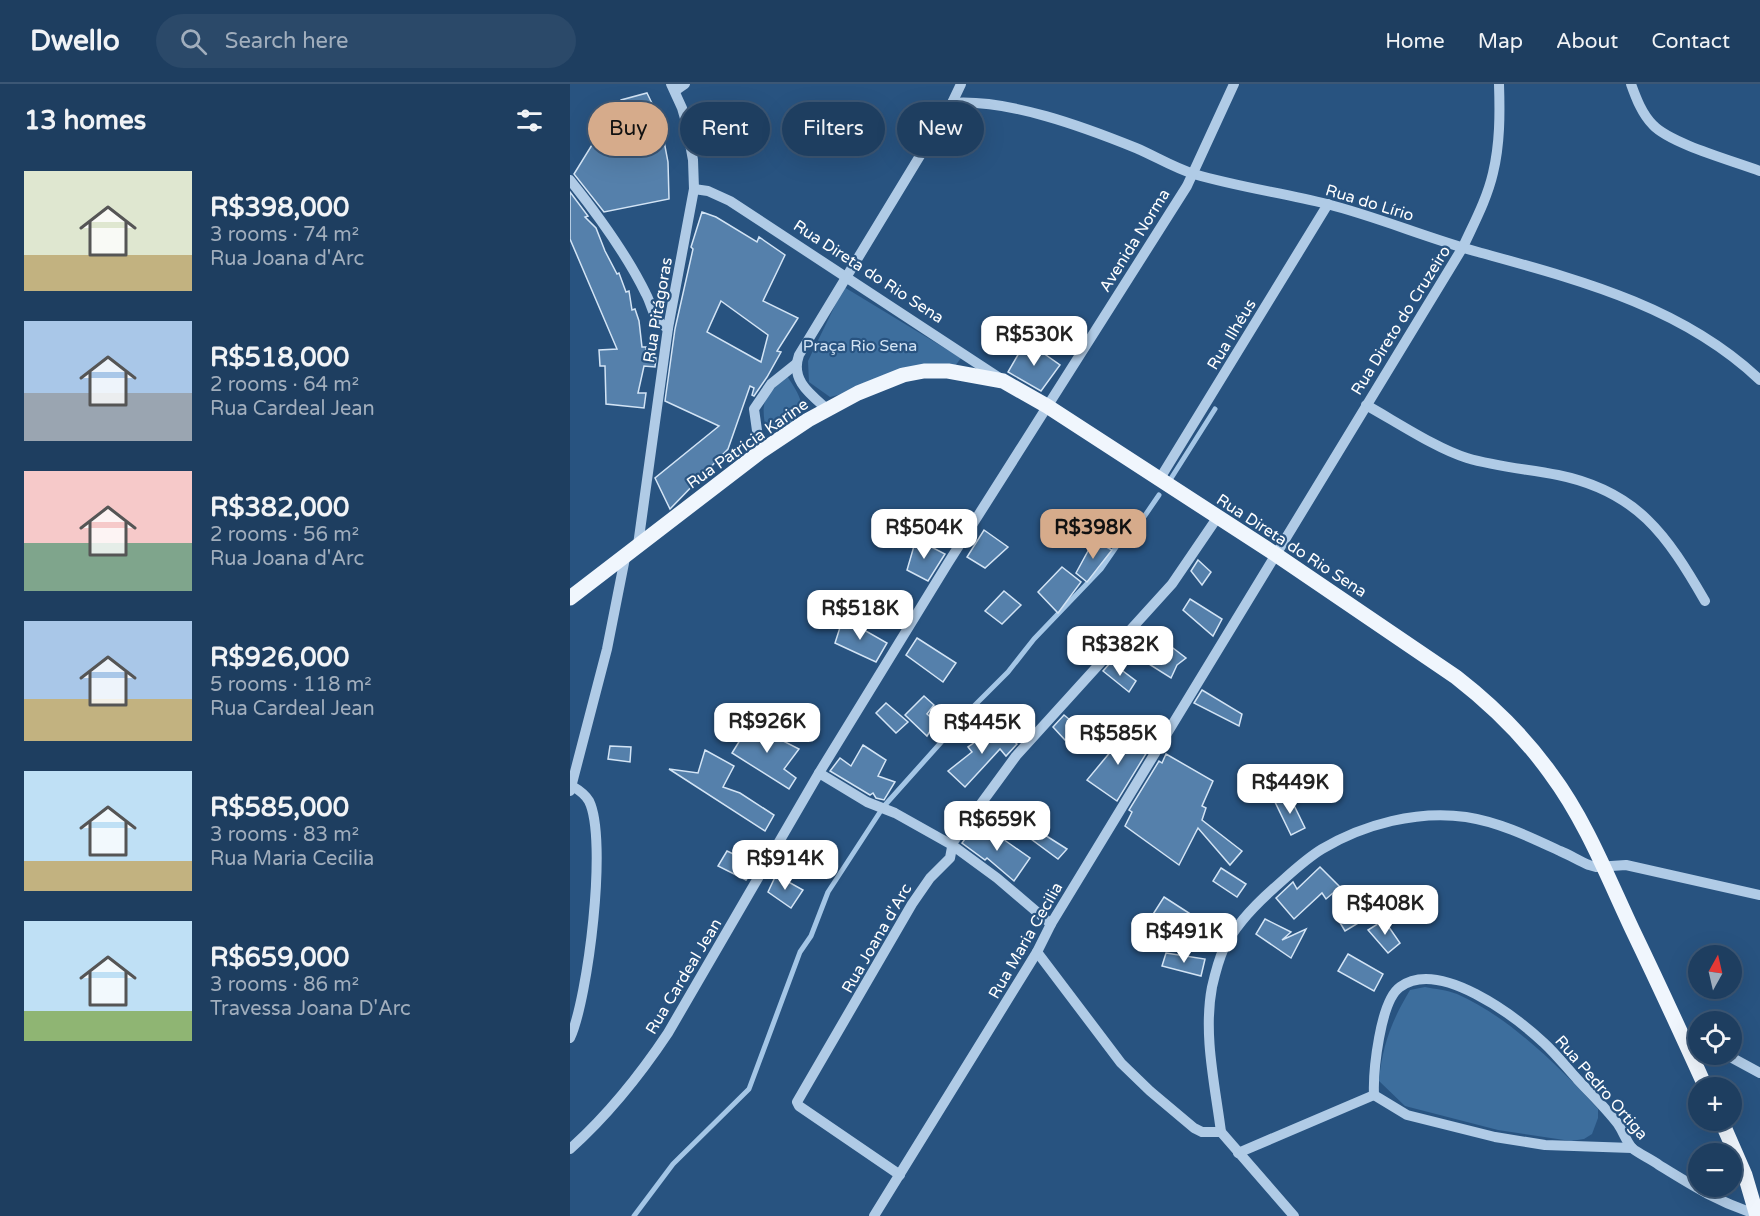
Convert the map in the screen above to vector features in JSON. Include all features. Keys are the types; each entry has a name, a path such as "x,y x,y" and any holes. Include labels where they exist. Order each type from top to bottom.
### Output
{"main road":[{"name":"Rua Patricia Karine","path":"570,598 760,453 827,409 858,393 888,381 924,371 964,373 1003,381"},
{"name":"Rua Direta do Rio Sena","path":"1003,381 1047,406 1275,554 1456,676 1506,719 1552,775 1577,815 1688,1036"},
{"path":"1726,1131 1745,1175 1757,1215"}],"street":[{"path":"673,88 685,84"},
{"path":"952,102 961,84"},
{"name":"Avenida Norma","path":"1047,406 1193,173 1234,84"},
{"name":"Rua Direto do Cruzeiro","path":"1275,554 1463,248 1484,202 1493,174 1500,119 1499,84"},
{"path":"1631,84 1644,115 1654,126 1683,143 1760,171"},
{"name":"Rua Pitágoras","path":"571,789 632,549 668,328 694,189 690,143 682,108 673,88"},
{"name":"Rua do Lírio","path":"984,104 1017,110 1078,127 1136,148 1193,173 1328,204 1463,248 1615,292 1699,332 1760,380"},
{"path":"827,409 806,390 799,380 796,364 799,355 919,156"},
{"path":"570,180 587,201 634,272 657,321 668,328"},
{"name":"Rua Direta do Rio Sena","path":"694,189 708,191 730,201 1003,381"},
{"name":"Rua Ilhéus","path":"1159,480 1328,204"},
{"path":"760,453 754,409 771,384 796,364"},
{"path":"1366,405 1464,458 1586,482 1607,490 1645,516 1666,540 1705,601"},
{"name":"Rua Cardeal Jean","path":"570,1149 611,1108 645,1067 668,1033 819,773 1047,406"},
{"name":"Rua Joana d'Arc","path":"900,1175 797,1104 912,904 930,878 950,858 952,844 1016,756 1172,584 1217,518"},
{"name":"Rua Maria Cecilia","path":"874,1216 1037,952 1051,924 1275,554"},
{"path":"819,773 867,802 895,813 952,844 1051,924"},
{"path":"570,1038 583,992 591,946 597,864 596,836 588,800 582,792 571,789"},
{"path":"1294,1216 1221,1132 1210,1046 1209,1017 1212,990 1224,947 1254,907 1305,860 1323,849 1375,826 1403,819 1433,816 1466,818 1500,826 1530,837 1596,867 1626,865 1760,895"},
{"path":"1037,952 1121,1063 1194,1128 1208,1133 1221,1132"},
{"name":"Rua Pedro Ortiga","path":"1374,1095 1374,1063 1389,1003 1394,992 1414,980 1450,982 1501,1009 1544,1042 1617,1124 1632,1148 1708,1196 1757,1215"},
{"path":"1742,1063 1760,1073"},
{"path":"1238,1153 1374,1095 1407,1115 1495,1137 1545,1144 1632,1148"}],"green space":[{"name":"Praça Rio Sena","path":"844,287 961,358 955,366 830,397 809,382 808,361"},
{"name":"Praça Rio Sena","path":"787,376 801,401 800,413 785,427 766,430 764,405 766,399"},
{"path":"1425,987 1453,993 1476,1004 1495,1015 1533,1044 1598,1109 1598,1118 1592,1134 1584,1139 1571,1141 1498,1130 1405,1106 1379,1081 1380,1068 1393,1023 1410,990"}],"building":[{"path":"647,93 651,102 620,102"},
{"path":"588,151 588,156 667,156 669,199 604,212 574,174"},
{"path":"570,192 588,216 585,217 596,228 626,292 629,291 632,310 635,309 639,321 642,347 646,347 646,354 656,358 655,367 644,366 638,393 646,393 644,408 606,404 605,366 600,366 599,350 617,349 570,239"},
{"path":"702,212 716,217 757,242 759,237 785,255 763,301 798,318 777,351 781,352 754,396 752,395 754,388 750,386 728,449 670,509 655,478 719,426 665,401 675,329 693,249 691,247","holes":["721,301 768,335 761,362 707,332"]},
{"path":"1026,341 1060,365 1041,391 1008,372"},
{"path":"984,530 1008,547 985,568 967,557"},
{"path":"916,539 945,554 928,581 907,570"},
{"path":"1094,540 1112,550 1087,582 1076,573"},
{"path":"1198,560 1211,572 1202,585 1191,571"},
{"path":"1062,567 1081,582 1058,613 1038,592"},
{"path":"1004,591 1021,605 1002,624 985,611"},
{"path":"1190,599 1222,619 1213,636 1183,610"},
{"path":"843,618 887,643 876,662 835,643"},
{"path":"917,638 956,663 943,682 906,655"},
{"path":"1169,645 1186,658 1177,665 1171,678 1141,659 1150,647 1163,655"},
{"path":"1111,662 1136,681 1129,692 1103,671"},
{"path":"1202,690 1242,714 1239,726 1194,703"},
{"path":"924,696 934,705 927,714 936,722 927,736 905,715"},
{"path":"886,703 908,722 896,733 876,713"},
{"path":"1064,715 1082,730 1065,740 1053,727"},
{"path":"750,724 799,749 784,769 796,778 789,789 732,753"},
{"path":"994,724 1017,744 1006,756 1000,749 965,787 948,771 972,752 968,747 991,731"},
{"path":"1116,729 1147,752 1117,801 1087,780 1112,750 1105,746"},
{"path":"863,745 886,760 878,776 895,782 884,800 876,798 873,793 870,795 830,771 840,758 851,766"},
{"path":"610,746 631,747 630,762 608,759"},
{"path":"705,750 734,766 723,787 740,793 774,815 765,831 669,769 698,773"},
{"path":"1166,754 1213,781 1202,806 1206,808 1202,820 1242,851 1230,865 1198,828 1179,865 1125,826 1132,812 1129,810 1159,761 1162,763"},
{"path":"1289,795 1305,828 1291,835 1275,802"},
{"path":"975,825 1001,843 1003,839 1030,858 1014,881 987,858 985,860 962,843"},
{"path":"1029,825 1067,849 1058,859 1023,833"},
{"path":"727,851 757,865 746,880 718,866"},
{"path":"1320,867 1340,887 1326,899 1322,893 1294,919 1276,898 1293,882 1297,889"},
{"path":"1221,868 1246,884 1237,897 1213,881"},
{"path":"776,875 803,890 791,908 768,892"},
{"path":"1164,897 1192,915 1176,940 1148,922"},
{"path":"1351,909 1360,922 1345,931 1336,916"},
{"path":"1265,919 1291,932 1282,940 1306,929 1291,958 1256,934"},
{"path":"1384,920 1400,943 1388,953 1368,930"},
{"path":"1166,953 1205,959 1201,976 1162,966"},
{"path":"1348,954 1383,974 1374,991 1338,971"}],"waterway":[{"path":"1170,480 1215,409"},
{"path":"885,805 970,710 1008,672 1034,639 1101,569 1121,540 1135,530 1159,495"},
{"path":"634,1216 673,1164 749,1089 800,952 811,936 828,892 882,809"}]}
